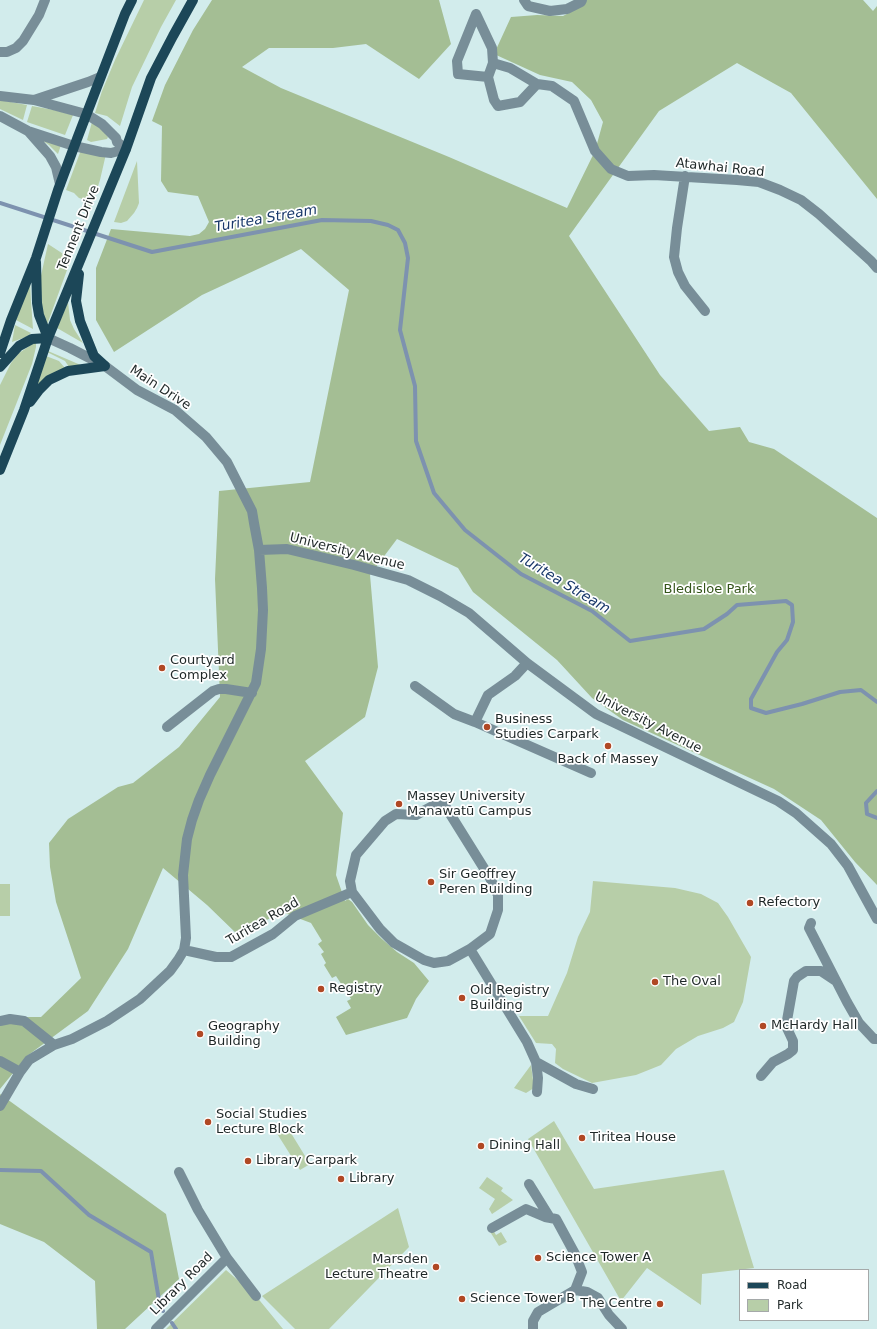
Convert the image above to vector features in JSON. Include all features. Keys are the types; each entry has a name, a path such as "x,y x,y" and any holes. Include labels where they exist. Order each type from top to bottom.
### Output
{"main road":[{"path":"0,352 36,258 59,187 86,114 124,14 132,0"},
{"name":"Tennent Drive","path":"0,470 24,410 48,338 80,262 99,211 126,149 151,78 172,36 193,0"},
{"path":"0,367 19,346 32,339 48,338 38,315 36,258"},
{"path":"80,262 76,300 80,322 94,356 105,366"},
{"path":"24,410 39,390 49,380 68,371 105,366"}],"street":[{"path":"0,52 7,52 16,48 23,41 36,20 45,0"},
{"path":"524,0 528,6 550,11 567,9 581,2 582,0"},
{"path":"488,77 458,74 457,61 476,14 492,48 493,63 488,77 494,100 498,106 520,102 537,84 510,68 493,63"},
{"path":"34,100 100,77"},
{"name":"Atawhai Road","path":"537,84 552,86 574,101 595,151 611,169 628,176 654,174 759,182 801,200 819,214 877,268"},
{"path":"0,96 34,100 86,114 102,124 116,138 117,142 126,149"},
{"path":"0,116 28,131 74,146 111,153 126,149"},
{"path":"28,131 50,156 56,167 59,187"},
{"path":"685,176 674,257 678,272 685,286 706,311"},
{"name":"Main Drive","path":"48,338 105,366 137,390 175,410 206,437 227,462 252,511 258,550"},
{"name":"University Avenue","path":"258,550 287,549 408,580 468,613 527,663 596,714 778,801 796,813 831,844 848,866 877,919"},
{"path":"0,1106 20,1072 29,1060 54,1045 107,1021 140,999 170,971 184,950 186,926 183,901 183,875 187,839 192,820 210,775 256,683 262,635 262,595 258,550"},
{"path":"475,722 488,695 515,676 527,663"},
{"path":"415,686 454,714 591,773"},
{"path":"167,727 213,691 226,689 252,693"},
{"path":"442,801 490,878 498,895 498,910 490,934 470,949 448,961 434,963 424,960 394,943 380,929 352,892 350,881 356,855 385,821 396,814 416,815 442,801"},
{"name":"Turitea Road","path":"184,950 216,957 231,957 273,934 295,916 352,892"},
{"path":"811,923 809,928 846,1002 860,1023 874,1039 877,1038"},
{"path":"470,949 519,1030 536,1062 538,1078 537,1092"},
{"path":"761,1076 773,1062 793,1050 793,1041 786,1026 794,981 797,976 806,971 821,971 836,981"},
{"path":"0,1022 10,1019 24,1021 54,1045"},
{"path":"0,1061 20,1072"},
{"path":"536,1062 576,1084 593,1089"},
{"name":"Library Road","path":"179,1172 198,1210 227,1258 256,1296"},
{"path":"529,1184 550,1218"},
{"path":"492,1228 526,1209 556,1219 575,1254 582,1272 576,1290"},
{"name":"Library Road","path":"156,1329 227,1258"},
{"path":"533,1329 533,1321 538,1312 576,1290 588,1292 598,1298 613,1320 622,1329"}],"green space":[{"path":"144,0 176,0 161,27 132,87 120,126 107,116 95,113 102,91 115,60"},
{"name":"Bledisloe Park","path":"212,0 439,0 451,44 419,79 366,44 333,48 269,48 242,67 281,88 449,157 567,208 595,151 603,122 591,100 572,82 540,75 494,54 511,17 537,15 563,16 582,6 587,0 863,0 873,11 877,6 877,199 791,93 737,63 659,111 569,236 660,375 709,431 740,427 749,442 774,449 877,518 877,885 855,862 821,820 774,789 623,720 592,698 557,660 473,592 458,568 397,539 370,575 378,667 365,717 305,761 343,813 336,875 345,901 348,899 352,902 368,925 397,952 414,963 429,981 416,999 407,1018 346,1035 336,1017 351,1008 347,1001 351,999 336,976 332,978 324,965 326,963 321,954 324,952 318,944 322,941 311,923 282,912 238,935 207,905 163,868 128,949 88,1011 27,1056 0,1089 0,1017 41,1017 81,978 56,902 50,867 49,843 68,819 118,787 133,783 179,747 220,697 215,579 219,491 310,482 349,290 301,249 202,295 114,352 96,320 96,268 111,229 190,236 199,234 205,229 209,222 198,196 168,192 161,181 162,126 152,121 165,85 193,30"},
{"path":"0,100 27,105 23,120 0,109"},
{"path":"32,106 73,115 65,135 27,122"},
{"path":"92,122 97,122 108,137 107,139 91,142 87,140"},
{"path":"40,139 61,145 58,154 49,145"},
{"path":"81,150 106,154 91,208 87,207 88,203 85,200 66,190"},
{"path":"137,161 139,203 134,213 127,221 121,223 114,222"},
{"path":"48,244 71,259 47,325 42,312 40,280"},
{"path":"30,282 31,301 33,329 16,320"},
{"path":"68,302 70,320 83,343 57,328"},
{"path":"15,325 31,333 26,337 12,342"},
{"path":"36,343 36,347 32,364 0,445 0,385 11,363 19,353"},
{"path":"48,351 83,366 69,367 65,361 47,352"},
{"path":"46,356 59,361 65,368 35,389"},
{"name":"The Oval","path":"593,881 675,888 701,894 718,903 728,917 751,957 743,1002 734,1022 723,1028 698,1036 676,1049 661,1065 636,1075 592,1083 563,1069 555,1063 556,1049 552,1044 536,1043 519,1016 548,1016 567,973 578,937 590,912"},
{"path":"0,884 10,884 10,916 0,916"},
{"path":"531,1065 534,1088 526,1093 514,1088"},
{"path":"0,1094 166,1214 179,1279 125,1329 97,1329 95,1281 44,1242 0,1224"},
{"path":"554,1121 594,1189 724,1170 754,1268 702,1274 701,1305 647,1268 621,1301 528,1139"},
{"path":"286,1125 310,1164 300,1170 276,1132"},
{"path":"487,1177 503,1188 501,1191 513,1200 492,1214 489,1209 495,1199 479,1188"},
{"path":"398,1208 409,1247 329,1329 295,1329 262,1296"},
{"path":"492,1228 496,1235 501,1232 507,1242 499,1246 489,1230"},
{"path":"226,1270 256,1296 283,1329 166,1329"}],"waterway":[{"name":"Turitea Stream","path":"0,203 152,252 322,220 371,221 388,225 398,230 405,243 408,258 400,330 415,386 416,441 434,493 465,530 521,574 592,611 630,641 704,629 727,614 737,605 786,601 792,605 793,622 787,640 777,652 751,699 751,708 766,713 840,692 861,690 877,702"},
{"name":"Turitea Stream","path":"877,791 866,803 867,814 877,818"},
{"path":"0,1170 41,1171 89,1215 151,1252 160,1306 163,1311"},
{"path":"172,1323 176,1329"}],"place":[{"name":"Courtyard Complex","path":"162,668"},
{"name":"Business Studies Carpark","path":"487,727"},
{"name":"Back of Massey","path":"608,746"},
{"name":"Massey University Manawatū Campus","path":"399,804"},
{"name":"Sir Geoffrey Peren Building","path":"431,882"},
{"name":"Refectory","path":"750,903"},
{"name":"The Oval","path":"655,982"},
{"name":"Registry","path":"321,989"},
{"name":"Old Registry Building","path":"462,998"},
{"name":"McHardy Hall","path":"763,1026"},
{"name":"Geography Building","path":"200,1034"},
{"name":"Social Studies Lecture Block","path":"208,1122"},
{"name":"Tiritea House","path":"582,1138"},
{"name":"Dining Hall","path":"481,1146"},
{"name":"Library Carpark","path":"248,1161"},
{"name":"Library","path":"341,1179"},
{"name":"Science Tower A","path":"538,1258"},
{"name":"Marsden Lecture Theatre","path":"436,1267"},
{"name":"Science Tower B","path":"462,1299"},
{"name":"The Centre","path":"660,1304"}]}
